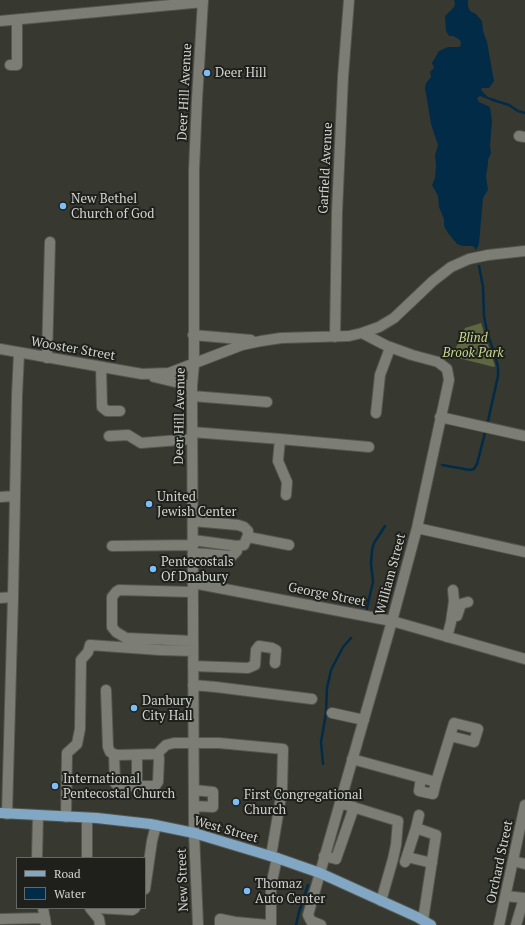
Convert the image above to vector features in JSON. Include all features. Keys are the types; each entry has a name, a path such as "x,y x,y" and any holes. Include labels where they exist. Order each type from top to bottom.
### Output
{"main road":[{"name":"West Street","path":"3,814 87,818 156,825 194,833 274,857 320,873 422,922"}],"street":[{"name":"Garfield Avenue","path":"335,337 337,212 343,77 349,0"},
{"path":"0,22 203,1"},
{"name":"Deer Hill Avenue","path":"194,833 192,391 194,364 194,170 196,100 203,1"},
{"path":"10,65 17,65 17,20"},
{"path":"46,358 50,242"},
{"path":"193,336 261,340 350,336 362,333 379,327 394,318 433,281 451,267 476,257 525,251"},
{"name":"William Street","path":"321,925 311,921 308,915 417,528 449,380 447,369 438,362 412,356 390,348 362,333"},
{"name":"Wooster Street","path":"142,374 169,373 242,345 261,340"},
{"path":"376,413 380,375 390,348"},
{"name":"Wooster Street","path":"0,349 142,374 192,391 267,402"},
{"path":"3,814 11,668 16,395 19,353"},
{"path":"102,367 102,407 107,411 120,411"},
{"path":"440,417 525,436"},
{"path":"109,436 128,435 141,443 192,435 280,439 370,447"},
{"path":"280,439 278,461 287,482 286,495"},
{"path":"0,497 15,496"},
{"path":"193,521 238,525 244,527 248,534 289,545"},
{"path":"417,528 525,552"},
{"path":"112,546 238,546 244,545 248,534"},
{"name":"George Street","path":"193,646 126,638 116,632 112,627 112,597 119,590 193,588 392,621 525,659"},
{"path":"447,637 454,601 453,590"},
{"path":"0,598 13,597"},
{"path":"451,622 456,618 461,604 468,602"},
{"path":"66,817 67,753 77,744 80,729 81,660 88,652 90,645 160,650 193,646"},
{"path":"193,666 248,668 255,665 256,650 259,646 276,650 275,663"},
{"path":"0,667 11,668"},
{"path":"193,685 312,699"},
{"path":"106,690 108,747 110,752 114,754 157,754 166,745 174,743 219,743 283,748 282,792 271,886 271,925"},
{"path":"332,713 364,720"},
{"path":"352,759 436,782 450,736"},
{"path":"114,754 115,783 118,786 155,786 158,782 159,758 157,754"},
{"path":"137,755 137,786"},
{"path":"194,790 213,792 212,807 194,806"},
{"path":"340,803 398,821 396,845 381,901"},
{"name":"Orchard Street","path":"499,925 525,805"},
{"path":"324,856 336,859 354,807"},
{"path":"37,857 38,815"},
{"path":"419,815 406,859 432,863"},
{"path":"87,818 87,857"},
{"path":"146,882 156,825"},
{"path":"416,828 436,835 422,922"},
{"name":"New Street","path":"194,833 198,925"},
{"path":"513,861 525,864"},
{"path":"506,896 524,898 516,925"},
{"path":"91,909 99,919 100,925"},
{"path":"114,909 134,909"},
{"path":"0,919 45,917"},
{"path":"220,925 220,919 235,924 268,925"}],"green space":[{"name":"Blind Brook Park","path":"481,323 495,366 494,367 458,358 453,354 465,328"}],"water":[{"path":"454,0 468,0 470,11 476,14 482,21 494,81 489,88 482,88 481,90 488,97 495,99 495,102 480,96 477,98 479,102 490,107 492,121 490,146 491,153 488,160 486,176 488,190 483,198 479,244 476,250 473,246 463,246 457,244 448,233 444,226 444,219 439,207 438,196 432,185 435,178 435,155 438,145 431,124 425,88 426,83 431,77 430,72 434,68 432,63 439,51 448,47 459,47 461,45 460,40 453,36 449,36 446,31 445,16 454,7"}],"waterway":[{"path":"493,100 509,105 518,111 525,113"},
{"path":"479,266 483,287 484,316 487,332 498,367 498,376 488,421"},
{"path":"442,465 470,470 474,469 477,464 485,433"},
{"path":"366,612 373,582 371,564 372,550 374,543 385,526"},
{"path":"323,764 321,742 326,713 327,688 331,670 343,647 351,638"},
{"path":"296,925 308,885"}],"place":[{"name":"Deer Hill","path":"207,73"},
{"name":"New Bethel Church of God","path":"63,206"},
{"name":"United Jewish Center","path":"149,504"},
{"name":"Pentecostals Of Dnabury","path":"153,569"},
{"name":"Danbury City Hall","path":"134,708"},
{"name":"International Pentecostal Church","path":"55,786"},
{"name":"First Congregational Church","path":"236,802"},
{"name":"Thomaz Auto Center","path":"247,891"}]}
